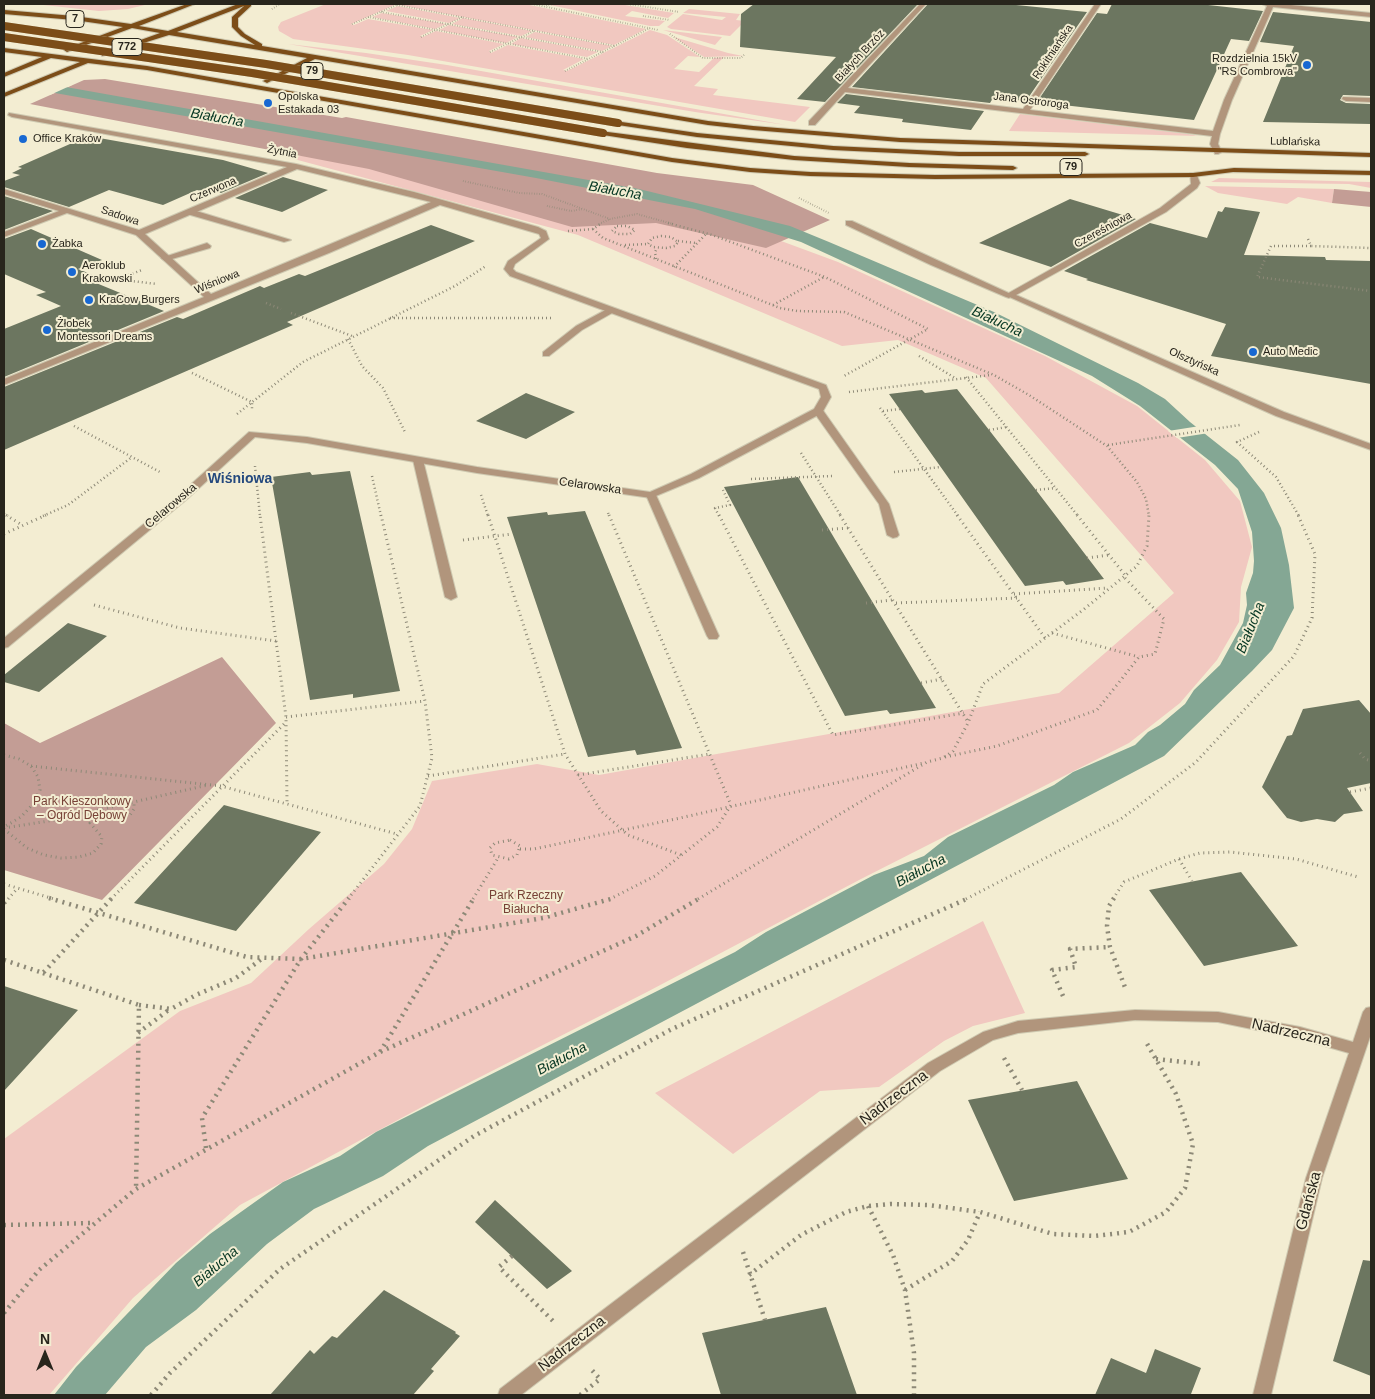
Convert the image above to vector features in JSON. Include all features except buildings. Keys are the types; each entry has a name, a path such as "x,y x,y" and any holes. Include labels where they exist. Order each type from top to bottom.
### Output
{"main road":[{"name":"772","path":"51,56 192,4"},
{"name":"772","path":"87,61 243,4"},
{"path":"252,4 235,18 235,27 248,39 276,50"},
{"name":"7","path":"4,12 74,18 130,26"},
{"name":"79","path":"4,26 247,61 618,123 757,142 895,152 1040,155 1218,152"},
{"path":"130,26 708,123 900,140 1218,152"},
{"name":"79","path":"4,37 244,72 603,133 747,153 885,164 990,168 1192,167 1234,170 1371,173"},
{"path":"4,50 257,86 672,160 750,170 934,177 1193,175 1234,170"},
{"path":"7,73 51,56"},
{"path":"257,86 314,57"},
{"path":"4,95 87,61"},
{"name":"Lublańska","path":"1218,152 1371,155"}],"street":[{"name":"Białych Brzóz","path":"812,123 923,4"},
{"name":"Rokitniańska","path":"1025,111 1098,4"},
{"path":"1262,4 1371,15"},
{"path":"1218,152 1214,144 1228,100 1271,5"},
{"name":"Jana Ostroroga","path":"844,90 1216,134"},
{"path":"1346,99 1371,100"},
{"name":"Żytnia","path":"12,115 296,166 439,202 535,229 543,233 545,239 511,263 508,269 513,274 611,310"},
{"name":"Czerwona","path":"139,234 296,166"},
{"name":"Czereśniowa","path":"1009,295 1163,210 1194,186 1196,183 1193,175"},
{"name":"Sadowa","path":"4,191 139,234 209,297"},
{"name":"Wiśniowa","path":"4,382 326,251 439,202"},
{"path":"4,234 66,210"},
{"path":"190,212 286,240"},
{"name":"Olsztyńska","path":"850,223 934,263 1280,414 1371,447"},
{"path":"167,259 207,246"},
{"path":"546,354 580,328 611,310 825,392 818,411 695,476 651,495 713,636"},
{"path":"818,411 884,504 894,535"},
{"name":"Celarowska","path":"4,644 182,498 253,434 307,440 477,470 651,495"},
{"path":"418,460 451,597"},
{"name":"Gdańska","path":"1262,1395 1314,1178 1371,1012"},
{"name":"Nadrzeczna","path":"507,1395 574,1341 934,1067 988,1036 1018,1027 1135,1015 1218,1017 1300,1033 1357,1049"}],"path":[{"path":"352,24 400,4"},
{"path":"532,4 658,30"},
{"path":"543,6 553,4"},
{"path":"628,4 679,12"},
{"path":"397,5 615,46"},
{"path":"381,12 603,52"},
{"path":"643,16 670,20"},
{"path":"421,37 463,17"},
{"path":"368,18 589,59"},
{"path":"565,71 650,28"},
{"path":"490,52 535,31"},
{"path":"670,34 702,58 741,58 745,54"},
{"path":"456,180 519,193 542,194 610,219 637,214 712,235 825,277 928,329 825,392"},
{"path":"792,195 850,223"},
{"path":"604,222 616,227 627,226 636,230 630,234 619,234 612,231 616,227"},
{"path":"593,229 597,234 622,245 772,305 797,311 844,312 994,375 1107,446 1137,482 1146,499 1150,521 1147,546 1137,566 1083,610 983,684 968,723 953,751 943,758"},
{"path":"674,267 706,234"},
{"path":"649,244 649,240 661,236 697,244"},
{"path":"1308,239 1311,246"},
{"path":"622,245 649,244 657,248 671,247 678,244 678,241"},
{"path":"1371,248 1272,246 1257,277 1371,291"},
{"path":"656,259 655,252 657,248"},
{"path":"110,282 167,259"},
{"path":"234,416 303,362 455,286 488,265"},
{"path":"772,305 825,277"},
{"path":"106,278 179,286 192,282"},
{"path":"291,313 353,337"},
{"path":"390,318 598,318"},
{"path":"348,339 362,366 383,388 418,460"},
{"path":"919,356 955,378"},
{"path":"192,373 252,402"},
{"path":"825,392 994,375"},
{"path":"966,377 1057,488 1110,555 1124,576 1164,619 1155,654 1139,657 1051,633"},
{"path":"252,402 256,495 286,717 287,803"},
{"path":"900,409 881,409 1045,638"},
{"path":"1107,446 1242,424"},
{"path":"74,426 160,472"},
{"path":"989,430 1008,427"},
{"path":"151,1395 170,1373 280,1269 474,1136 672,1029 979,893 1121,819 1196,762 1294,656 1312,618 1314,554 1298,517 1276,478 1237,442 1263,431"},
{"path":"206,1148 202,1118 301,959 420,806 428,776 432,758 425,701 368,460 368,451"},
{"path":"801,453 964,713 968,723"},
{"path":"4,534 68,505 132,457"},
{"path":"477,470 476,479 565,754 601,811 628,835 681,855"},
{"path":"596,487 731,805"},
{"path":"1036,490 1057,488"},
{"path":"722,489 730,505 715,508 833,735 964,713"},
{"path":"4,514 22,525"},
{"path":"822,530 848,528"},
{"path":"438,543 512,534"},
{"path":"1087,558 1110,555"},
{"path":"1014,594 1109,588"},
{"path":"63,596 180,628 276,641"},
{"path":"866,603 1016,598"},
{"path":"520,849 520,846 514,841 500,841 490,848 492,855 498,858 513,857 520,849 534,849 997,746 1097,710 1139,657"},
{"path":"920,682 942,680"},
{"path":"286,717 425,701"},
{"path":"43,973 98,912 285,723"},
{"path":"1360,753 1365,759 1371,761"},
{"path":"428,776 565,754"},
{"path":"578,775 710,754"},
{"path":"4,755 19,759 31,766 222,786 397,834"},
{"path":"4,1313 39,1270 136,1189 380,1052 636,936 927,762"},
{"path":"4,828 20,817 33,804 40,790 38,777 31,766"},
{"path":"4,828 55,820 211,785"},
{"path":"1350,792 1371,788"},
{"path":"4,828 21,844 44,855 61,858 79,857 92,853 101,844 102,837 90,823 96,818 108,815 118,819 130,815 134,809 134,802"},
{"path":"4,884 247,957 301,959 543,918 613,898 655,876 717,827 731,805"},
{"path":"1126,992 1110,947 1107,926 1109,906 1124,882 1179,859 1200,853 1230,852 1296,859 1358,877"},
{"path":"380,1052 498,858"},
{"path":"1179,859 1192,881"},
{"path":"4,903 17,889"},
{"path":"1066,1002 1052,970 1076,967 1070,949 1110,947"},
{"path":"138,1033 171,1008 236,978 264,958"},
{"path":"4,960 138,1005 171,1008"},
{"path":"1057,965 1059,970"},
{"path":"136,1189 138,1005"},
{"path":"988,1036 1000,1052 1022,1090"},
{"path":"749,1275 801,1234 846,1212 868,1206 891,1204 929,1205 980,1212 1053,1234 1094,1236 1129,1232 1166,1212 1186,1188 1192,1144 1176,1094 1144,1038"},
{"path":"1156,1059 1201,1064"},
{"path":"868,1206 893,1255 905,1290 914,1353 914,1395"},
{"path":"905,1290 952,1261 968,1240 980,1212"},
{"path":"734,1219 749,1275 765,1320"},
{"path":"4,1225 93,1224"},
{"path":"512,1256 499,1267 574,1341"},
{"path":"580,1395 600,1379 586,1363"}],"green space":[{"path":"34,4 149,4 128,9 99,11"},
{"path":"326,4 397,4 351,24 354,25 368,19 433,30 420,36 423,37 436,31 504,44 489,51 491,53 508,45 584,59 563,70 567,71 650,30 667,35 700,57 688,56 674,69 699,72 714,58 724,57 694,86 718,89 713,95 810,107 795,122 408,55 293,39 279,31 278,27 281,22"},
{"path":"525,4 646,29 614,45 399,5"},
{"path":"619,4 674,13 668,18 632,11 625,16 665,21 659,26 650,26 550,5"},
{"path":"398,6 460,18 449,23 386,11"},
{"path":"689,9 740,14 736,20 745,21 730,36 667,27 683,14 722,20 726,17 683,13"},
{"path":"382,13 446,24 435,29 372,17"},
{"path":"463,18 532,31 521,36 452,24"},
{"path":"449,25 518,37 506,43 439,30"},
{"path":"663,30 722,37 715,45"},
{"path":"535,32 612,46 602,51 525,37"},
{"path":"674,37 728,53 743,56 704,57"},
{"path":"521,38 598,52 587,57 511,44"},
{"path":"288,44 447,65 786,125 695,112"},
{"path":"105,79 342,118 346,117 657,173 753,185 830,220 766,248 656,223 572,227 369,169 30,104 84,80"},
{"path":"1020,114 1188,134 1198,136 1009,131"},
{"name":"Park Rzeczny Białucha","path":"315,148 773,238 838,262 1045,356 1137,406 1205,460 1240,501 1252,547 1241,587 1239,622 1217,660 1180,703 1129,743 861,879 647,992 433,1101 240,1205 133,1298 49,1395 4,1395 4,1139 180,1011 251,983 309,929 384,864 412,829 432,781 537,764 599,775 1059,693 1174,593 986,378 898,340 842,346 578,235 294,159"},
{"path":"1219,178 1371,182 1371,188 1349,184 1211,182"},
{"path":"1205,186 1334,189 1332,203 1298,197 1287,204 1218,193"},
{"path":"1334,189 1371,192 1371,207 1332,203"},
{"name":"Park Kieszonkowy – Ogród Dębowy","path":"222,657 276,723 102,900 4,870 4,723 40,743"},
{"path":"983,921 1025,1013 973,1026 944,1041 879,1087 820,1091 733,1154 655,1093"}],"water":[{"name":"Białucha","path":"4,76 639,189 790,226 829,242 994,312 1138,383 1165,399 1190,422 1238,460 1264,493 1281,528 1289,565 1294,608 1272,650 1164,756 428,1146 383,1176 314,1209 267,1244 196,1310 146,1347 105,1395 54,1395 76,1367 176,1263 210,1234 283,1182 340,1156 376,1132 735,952 766,932 874,875 924,856 948,837 1054,785 1073,772 1135,745 1148,732 1160,725 1185,704 1194,690 1220,665 1243,623 1247,605 1246,593 1253,573 1254,561 1252,532 1238,489 1215,465 1140,406 1092,376 801,242 695,209 536,178 4,84"}],"pier":[{"path":"4,73 72,85 50,95 4,87"},
{"path":"1200,426 1209,433 1177,438 1168,431"}],"place":[{"name":"Rozdzielnia 15kV \"RS Combrowa\"","path":"1307,65"},
{"name":"Opolska Estakada 03","path":"268,103"},
{"name":"Office Kraków","path":"23,139"},
{"name":"Żabka","path":"42,244"},
{"name":"Aeroklub Krakowski","path":"72,272"},
{"name":"KraCow Burgers","path":"89,300"},
{"name":"Żłobek Montessori Dreams","path":"47,330"},
{"name":"Auto Medic","path":"1253,352"}],"district":[{"name":"Wiśniowa","path":"240,479"}]}
